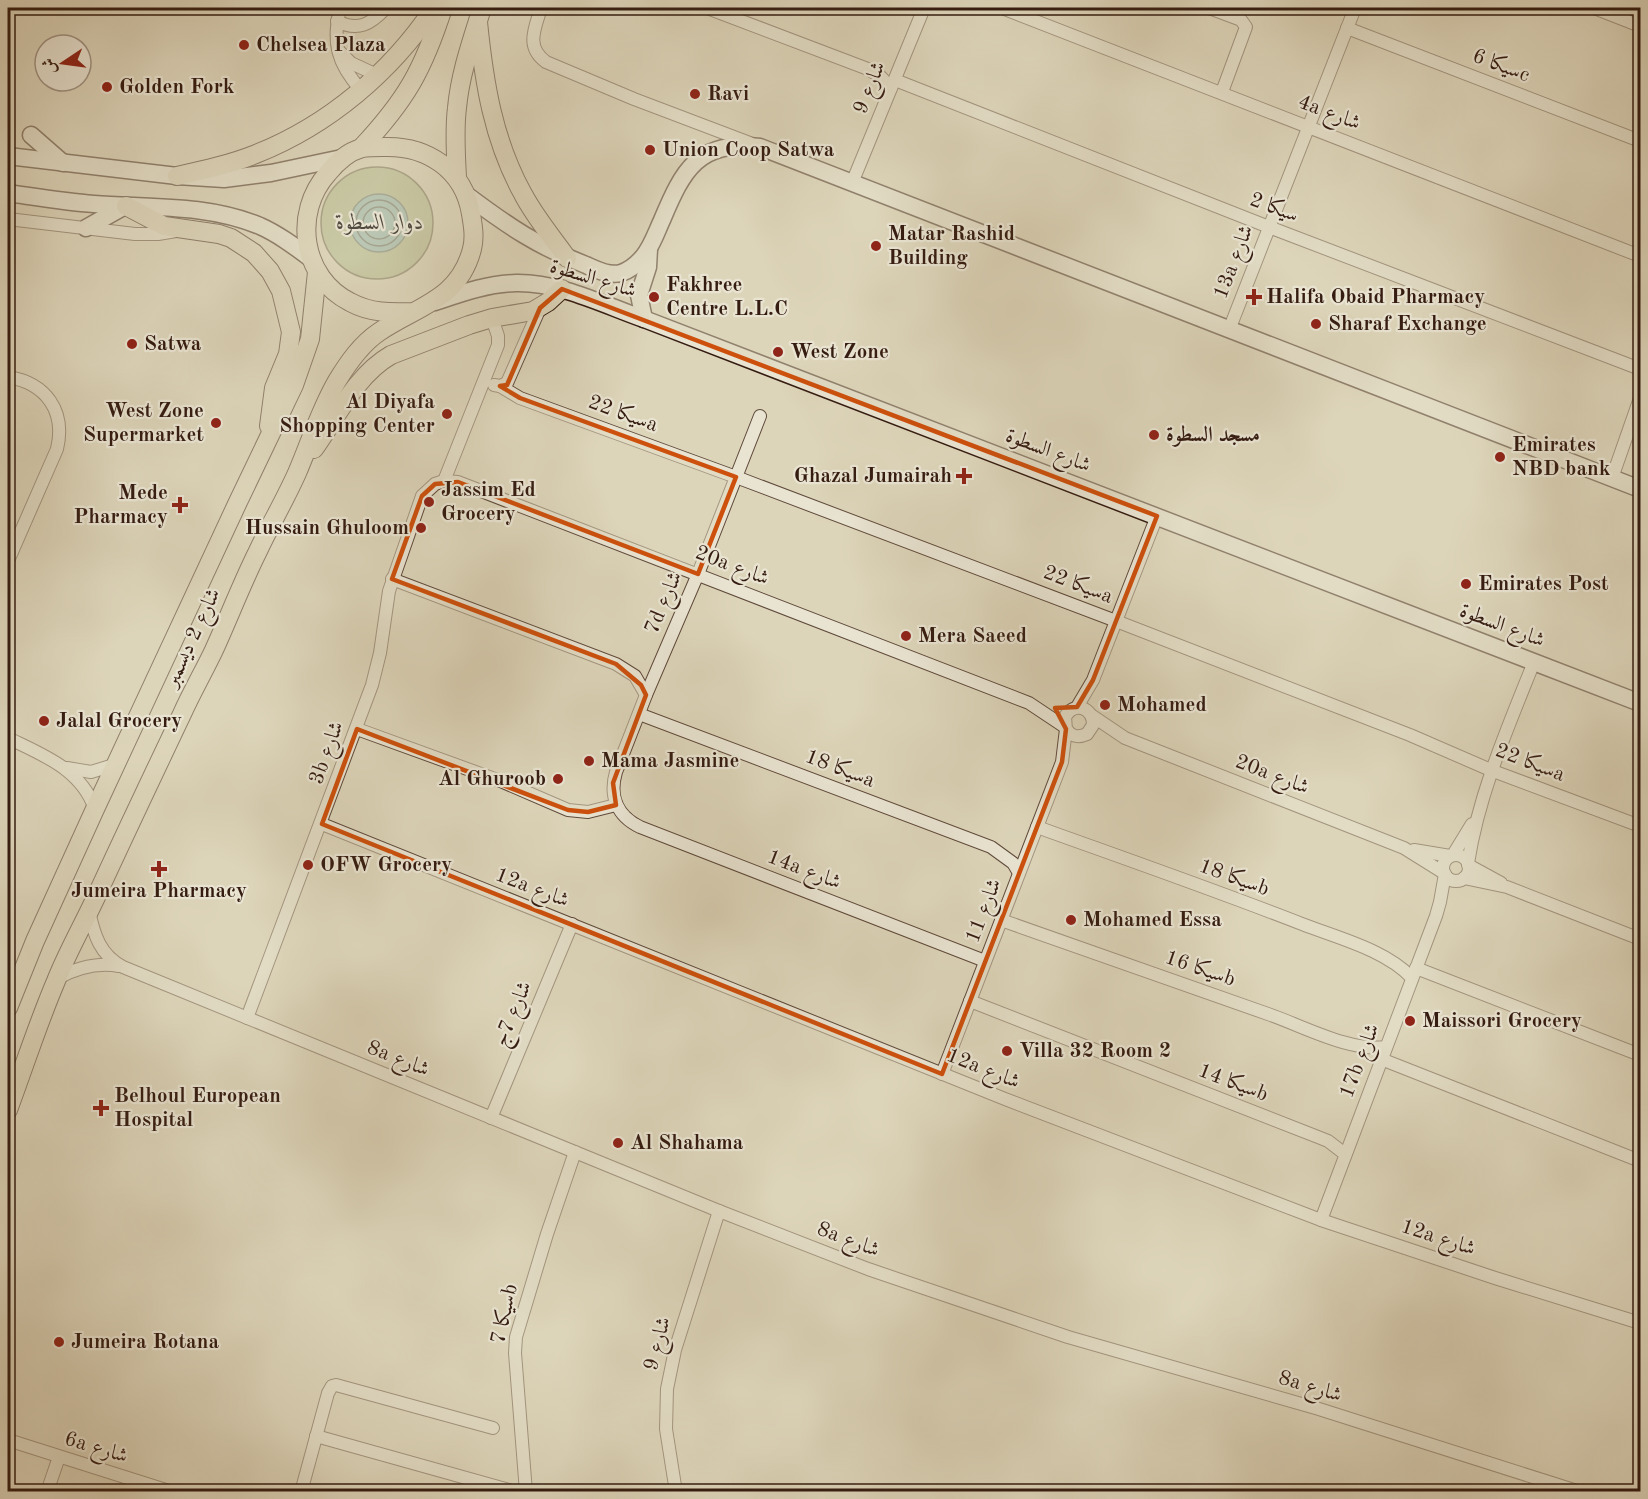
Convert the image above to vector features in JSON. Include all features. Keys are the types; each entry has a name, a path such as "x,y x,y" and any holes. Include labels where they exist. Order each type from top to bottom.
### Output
{"main road":[{"path":"177,176 216,167 255,154 285,141 323,119 361,90 405,47 434,8"},
{"path":"8,156 212,179 248,177 342,158 361,148 388,119 414,81 425,60 443,8"},
{"path":"457,178 455,135 457,108 461,81 480,15"},
{"path":"480,15 484,82 495,129 523,194 567,258"},
{"path":"31,135 63,163"},
{"name":"شارع السطوة","path":"468,196 526,238 567,258 614,274 632,268 650,248 676,186 688,169 703,156 721,148 741,145 760,147 1641,489"},
{"path":"8,193 91,204 181,208 232,216 274,233 314,266 330,288 348,302 368,310 390,313 413,312 434,303 452,288 465,269 473,247 474,232 468,196 457,178 438,160 415,149 399,146 361,148"},
{"path":"314,266 306,230 310,203 323,179 342,158"},
{"path":"86,228 126,206"},
{"path":"126,206 164,226 219,234 243,245 265,263 281,291 290,321 288,354 274,388 268,437"},
{"path":"644,319 639,295 648,267 650,248"},
{"name":"شارع 2 ديسمبر","path":"8,1008 34,941 268,437 294,386 310,339 314,266"},
{"name":"شارع السطوة","path":"434,303 470,290 501,284 531,284 562,290 644,319 1641,703"},
{"path":"296,475 365,376 381,360 391,354 492,318 526,314 540,308 562,290"},
{"name":"شارع 2 ديسمبر","path":"8,1110 56,979 213,652 256,553 296,475 322,412 347,365 360,348 376,334 413,312"}],"street":[{"path":"340,8 336,35 338,50 346,72 361,90"},
{"path":"337,21 353,27 364,26 386,8"},
{"name":"شارع السطوة","path":"541,8 534,31 533,44 535,51 546,62 634,99 760,147"},
{"name":"سيكا 2","path":"706,8 868,69 893,84 1641,369"},
{"name":"شارع 9","path":"852,183 924,8"},
{"name":"4a شارع","path":"1002,8 1641,256"},
{"path":"1209,8 1241,20 1246,27 1222,92"},
{"name":"13a شارع","path":"1229,330 1355,8"},
{"path":"1593,8 1641,26"},
{"name":"سيكا 6c","path":"1347,28 1641,141"},
{"path":"338,50 351,63 377,75"},
{"path":"8,219 147,235 181,229"},
{"path":"484,381 500,386 507,383 540,308"},
{"path":"444,481 498,340 492,318"},
{"path":"8,377 21,380 40,390 56,412 60,430 57,449 8,561"},
{"name":"سيكا 22a","path":"500,386 520,398 1116,621 1410,735 1492,771 1641,826"},
{"path":"1611,478 1641,398"},
{"name":"7d شارع","path":"616,805 613,783 616,772 760,416"},
{"name":"3b شارع","path":"247,1017 357,729 376,669 392,579 422,496 435,484 444,481"},
{"name":"20a شارع","path":"444,481 458,482 1029,703 1056,708 1076,708"},
{"path":"1076,708 1093,680 1157,516"},
{"path":"392,579 616,664 635,676 646,695"},
{"path":"1463,878 1467,874 1477,815 1534,662"},
{"path":"1090,714 1082,708 1076,708 1067,713 1065,728 1073,735 1085,735 1093,725 1090,714 1093,680"},
{"name":"20a شارع","path":"1029,703 1065,728"},
{"name":"سيكا 18a","path":"639,714 991,847 1013,863 1019,873"},
{"name":"20a شارع","path":"1090,714 1125,738 1404,848 1444,874"},
{"name":"شارع 11","path":"942,1074 1062,762 1065,728"},
{"path":"357,729 503,782 568,810 588,812 616,805"},
{"name":"20a شارع","path":"1085,735 1125,738"},
{"name":"شارع 11","path":"1062,762 1085,735"},
{"path":"8,738 63,766 91,772 118,764"},
{"path":"63,766 83,784 95,809"},
{"name":"14a شارع","path":"616,805 625,819 640,827 985,961"},
{"path":"1477,815 1451,855 1444,861 1444,874 1452,880 1463,878 1507,887"},
{"name":"12a شارع","path":"322,824 942,1074 1321,1220 1495,1278 1641,1323"},
{"name":"سيكا 18b","path":"1037,827 1262,909 1365,949 1414,973 1641,1055"},
{"name":"20a شارع","path":"1404,848 1451,855"},
{"path":"1451,855 1462,856 1468,864 1507,887 1641,939"},
{"name":"17b شارع","path":"1321,1220 1436,916 1444,874"},
{"name":"17b شارع","path":"1436,916 1463,878"},
{"name":"8a شارع","path":"89,911 97,943 107,955 123,967"},
{"name":"سيكا 16b","path":"1001,920 1281,1018 1352,1046 1374,1049 1641,1161"},
{"name":"شارع 7ج","path":"491,1118 572,924"},
{"name":"8a شارع","path":"56,979 86,966 109,964 123,967 719,1211 868,1269 1016,1320 1318,1409 1581,1491"},
{"name":"سيكا 14b","path":"970,1001 1318,1137 1345,1154"},
{"name":"سيكا 7b","path":"526,1491 515,1360 516,1338 547,1234 576,1152"},
{"name":"شارع 9","path":"676,1491 666,1429 669,1379 675,1350 719,1211"},
{"path":"301,1491 329,1389 332,1386 340,1384 492,1428"},
{"path":"316,1436 509,1490"},
{"name":"6a شارع","path":"8,1440 172,1491"},
{"path":"47,1491 59,1457"}],"highlighted area":[{"path":"562,289 1157,516 1093,680 1077,707 1055,708 1066,729 1062,762 942,1074 322,824 357,729 568,810 588,812 616,805 613,783 646,695 641,685 616,664 392,579 422,496 435,484 458,482 698,574 736,477 520,398 500,386 507,385 540,308"}],"green space":[{"path":"377,167 398,171 416,184 429,202 433,223 429,244 416,262 398,275 377,279 356,275 338,262 325,244 321,223 325,202 338,184 356,171"}],"water":[{"name":"دوار السطوة","path":"373,194 385,194 400,202 408,217 408,229 400,244 385,252 373,252 358,244 350,229 350,217 358,202"}],"place":[{"name":"Chelsea Plaza","path":"244,45"},
{"name":"Golden Fork","path":"107,87"},
{"name":"Ravi","path":"695,94"},
{"name":"Union Coop Satwa","path":"650,150"},
{"name":"Matar Rashid Building","path":"876,246"},
{"name":"Fakhree Centre L.L.C","path":"654,297"},
{"name":"Halifa Obaid Pharmacy","path":"1254,297"},
{"name":"Sharaf Exchange","path":"1316,324"},
{"name":"Satwa","path":"132,344"},
{"name":"West Zone","path":"778,352"},
{"name":"Al Diyafa Shopping Center","path":"447,414"},
{"name":"West Zone Supermarket","path":"216,423"},
{"name":"مسجد السطوة","path":"1154,435"},
{"name":"Emirates NBD bank","path":"1500,457"},
{"name":"Ghazal Jumairah","path":"964,476"},
{"name":"Jassim Ed Grocery","path":"429,502"},
{"name":"Mede Pharmacy","path":"180,505"},
{"name":"Hussain Ghuloom","path":"421,528"},
{"name":"Emirates Post","path":"1466,584"},
{"name":"Mera Saeed","path":"906,636"},
{"name":"Mohamed","path":"1105,705"},
{"name":"Jalal Grocery","path":"44,721"},
{"name":"Mama Jasmine","path":"589,761"},
{"name":"Al Ghuroob","path":"558,779"},
{"name":"OFW Grocery","path":"308,865"},
{"name":"Jumeira Pharmacy","path":"159,869"},
{"name":"Mohamed Essa","path":"1071,920"},
{"name":"Maissori Grocery","path":"1410,1021"},
{"name":"Villa 32 Room 2","path":"1007,1051"},
{"name":"Belhoul European Hospital","path":"101,1108"},
{"name":"Al Shahama","path":"618,1143"},
{"name":"Jumeira Rotana","path":"59,1342"}]}
